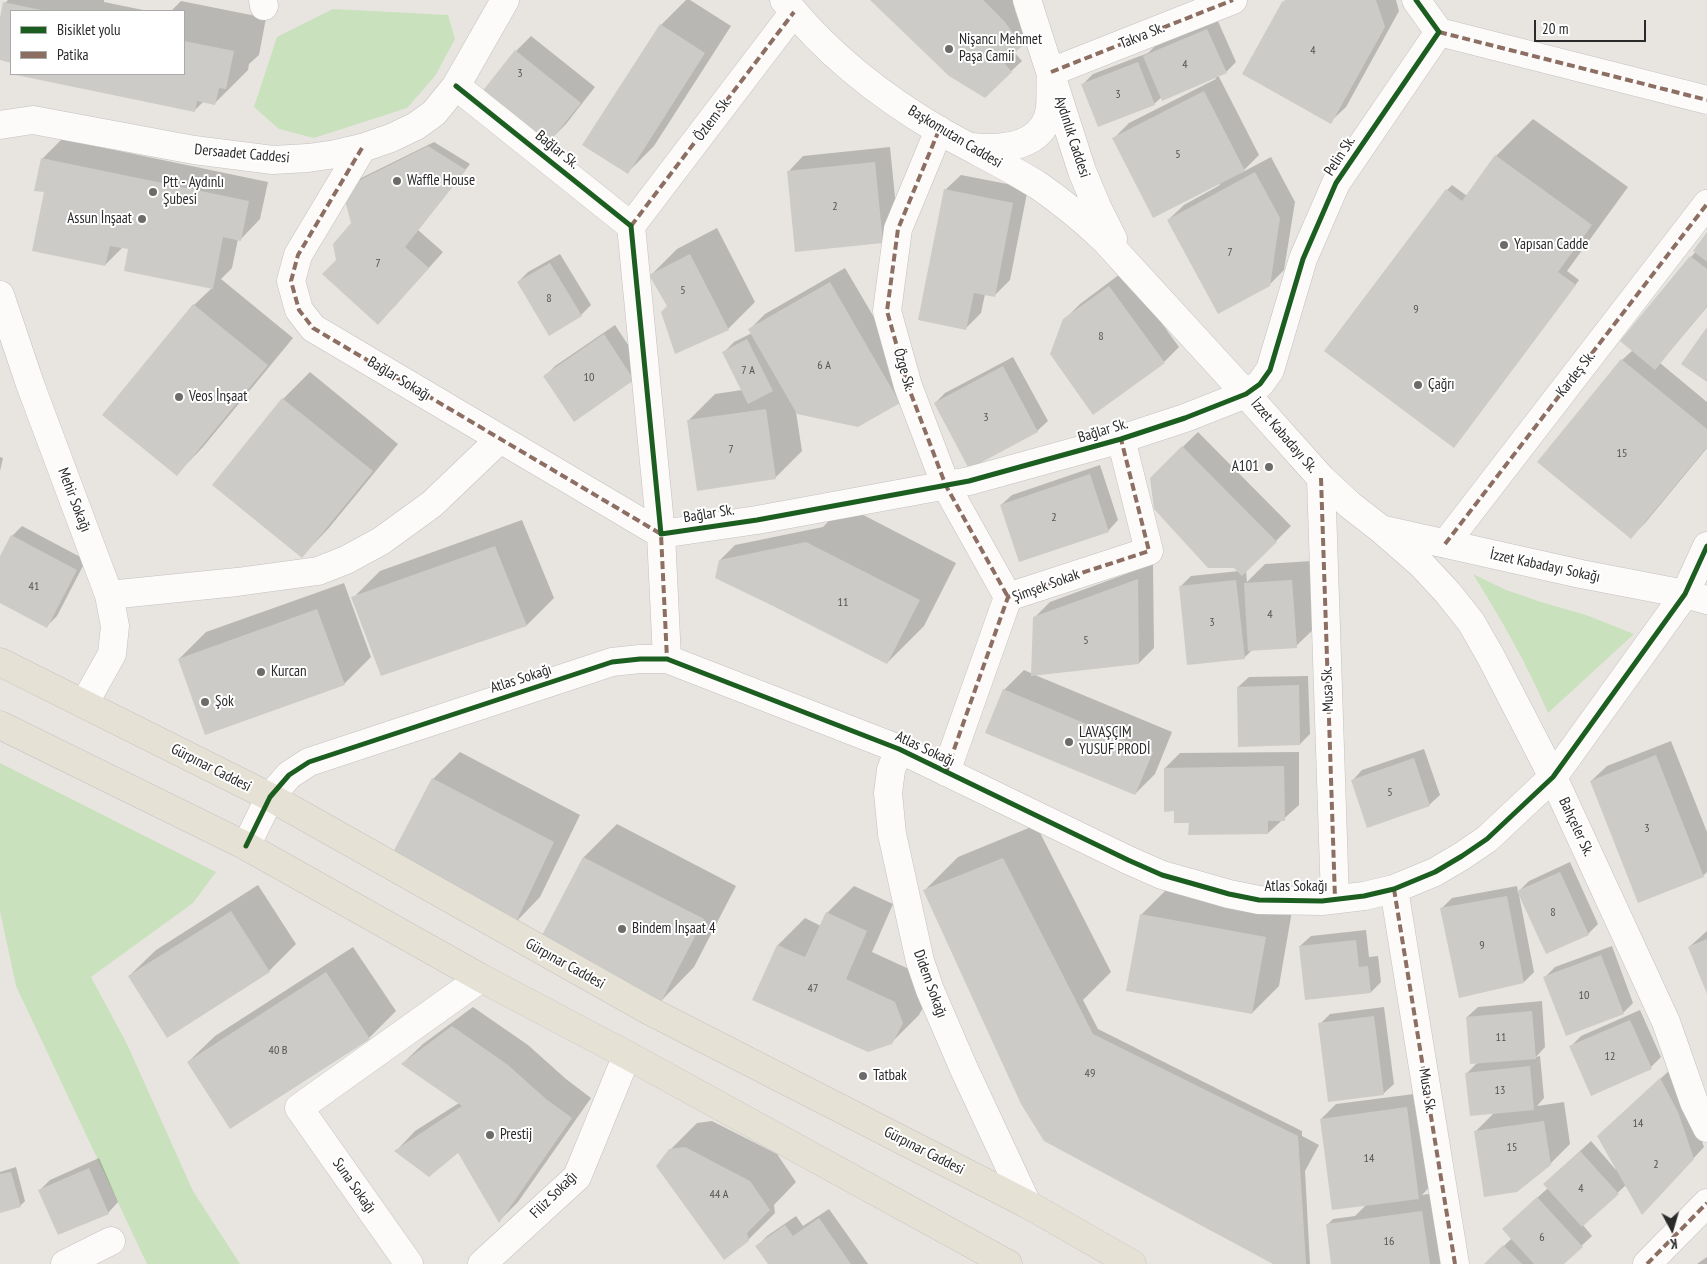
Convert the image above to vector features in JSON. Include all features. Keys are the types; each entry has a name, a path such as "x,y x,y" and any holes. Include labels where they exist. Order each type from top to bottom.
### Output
{"main road":[{"name":"Gürpınar Caddesi","path":"0,662 270,797 648,1010 1027,1204 1132,1264"},
{"path":"0,725 246,846 481,978 627,1055 1008,1264"}],"street":[{"name":"Dersaadet Caddesi","path":"0,124 33,120 194,150 273,160 308,158 362,148 391,138 416,126 434,113 456,86 505,0"},
{"name":"Aydınlık Caddesi","path":"1027,0 1082,171 1101,215 1130,268"},
{"name":"Takva Sk.","path":"1051,72 1233,0"},
{"path":"1416,0 1439,32 1707,100"},
{"name":"Başkomutan Caddesi","path":"789,6 832,52 878,90 939,130 1039,186 1082,218 1130,268"},
{"name":"Özlem Sk.","path":"631,226 789,6"},
{"name":"Pelin Sk.","path":"1246,394 1260,384 1270,370 1303,259 1336,184 1439,32"},
{"path":"970,147 1013,146 1024,143 1034,137 1041,129 1050,110 1051,72"},
{"name":"Bağlar Sk.","path":"456,86 631,226"},
{"name":"Özge Sk.","path":"939,130 898,229 888,311 908,386 946,486 1008,597"},
{"name":"Bağlar Sokağı","path":"362,148 298,255 291,281 299,310 312,328 661,534"},
{"name":"Kardeş Sk.","path":"1445,544 1707,204"},
{"path":"631,226 661,534 667,659"},
{"name":"İzzet Kabadayı Sk.","path":"1130,268 1321,478 1350,505 1382,530"},
{"name":"Mehir Sokağı","path":"0,295 30,384 109,594 115,626 112,654 84,704"},
{"name":"Bağlar Sk.","path":"661,534 757,520 969,482 1121,439 1185,418 1246,394"},
{"path":"109,594 237,582 318,571 346,560 381,541 432,504 500,439"},
{"name":"Şimşek Sokak","path":"946,772 1008,597 1149,551 1121,439"},
{"name":"Musa Sk.","path":"1321,478 1335,899"},
{"name":"İzzet Kabadayı Sokağı","path":"1382,530 1580,574 1696,597"},
{"name":"Bahçeler Sk.","path":"1382,530 1421,564 1448,593 1471,622 1491,657 1553,777 1666,1022 1701,1100 1707,1128"},
{"name":"Atlas Sokağı","path":"246,846 270,797 289,775 309,762 612,662 667,659 899,750 1128,860 1162,874 1229,894 1259,900 1322,901 1364,896 1394,889 1435,872 1462,856 1487,839 1553,777 1696,597 1707,546"},
{"name":"Didem Sokağı","path":"899,750 891,770 888,793 892,834 920,961 960,1061 1027,1204"},
{"name":"Musa Sk.","path":"1394,889 1455,1264"},
{"name":"Suna Sokağı","path":"409,1264 299,1108 481,978"},
{"name":"Filiz Sokağı","path":"482,1264 577,1177 627,1055"},
{"path":"1647,1264 1707,1203"},
{"path":"65,1264 111,1241"}],"green space":[{"path":"333,9 448,15 455,39 435,76 407,108 314,138 279,129 254,107 277,37"},
{"path":"1473,574 1506,590 1586,615 1634,634 1548,713 1513,642"},
{"path":"0,763 216,872 193,903 91,977 127,1044 193,1191 240,1264 147,1264 16,986 0,911"}],"building":[{"name":"Nişancı Mehmet Paşa Camii","path":"870,0 983,0 1005,22 1022,46 1004,63 1012,72 985,98 949,76"},
{"path":"1286,0 1376,0 1385,27 1331,124 1242,74 1282,2"},
{"path":"3,2 41,10 10,10 10,63 0,60 0,18"},
{"path":"660,24 705,53 628,174 582,145"},
{"path":"1207,29 1227,73 1162,101 1143,56"},
{"path":"185,41 234,51 226,89 219,88 215,105 197,101 195,112 16,75 185,75"},
{"path":"515,50 581,103 551,140 538,130 530,140 477,98"},
{"path":"1138,62 1155,105 1098,127 1081,84"},
{"path":"1204,91 1245,171 1153,218 1112,138"},
{"path":"428,146 466,170 405,247 429,268 378,325 322,274 336,260 333,244 351,223 342,189"},
{"path":"1495,155 1592,225 1558,272 1576,285 1454,448 1324,351 1446,189 1462,201"},
{"name":"Assun İnşaat","path":"41,158 249,201 241,241 223,237 213,289 124,271 128,249 110,246 105,266 32,251 44,192 34,191"},
{"path":"875,162 883,243 795,252 787,171"},
{"path":"1255,172 1280,218 1270,286 1218,314 1167,220"},
{"path":"944,189 1013,203 995,297 974,293 966,330 918,320"},
{"path":"1707,232 1707,262 1693,251"},
{"path":"690,254 729,330 675,354 661,312 667,306 649,275"},
{"path":"1690,256 1707,269 1707,306 1655,370 1620,341"},
{"path":"550,263 582,316 549,336 517,282"},
{"path":"830,282 900,403 858,427 797,414 748,329"},
{"path":"1109,286 1165,363 1093,415 1050,354 1063,319"},
{"name":"Veos İnşaat","path":"193,304 268,365 177,476 102,415"},
{"path":"1707,327 1707,382 1681,364"},
{"path":"604,334 634,380 574,422 543,376"},
{"path":"747,339 773,391 748,404 722,352"},
{"path":"1621,359 1707,429 1707,447 1631,539 1537,462"},
{"path":"1003,366 1038,432 969,469 934,403"},
{"path":"282,398 373,471 302,558 212,485"},
{"path":"766,409 776,479 697,491 687,420"},
{"path":"1182,446 1277,542 1242,576 1234,568 1208,568 1154,509 1150,478"},
{"path":"1090,474 1109,532 1019,562 1000,505"},
{"path":"11,535 77,570 47,628 0,603 0,556"},
{"path":"806,542 920,600 887,664 715,578 719,560"},
{"path":"495,546 527,626 381,676 351,597"},
{"path":"1138,579 1139,664 1031,676 1033,617"},
{"path":"1236,580 1245,659 1187,665 1179,586"},
{"path":"1292,580 1297,648 1248,651 1244,583"},
{"name":"Kurcan","path":"317,609 345,685 205,735 178,659"},
{"path":"1299,685 1300,745 1238,747 1237,687"},
{"name":"LAVAŞÇIM YUSUF PRODİ","path":"1003,689 1153,752 1135,795 985,733"},
{"path":"1656,755 1704,877 1638,903 1590,781"},
{"path":"1414,758 1430,806 1367,828 1351,780"},
{"path":"1284,766 1285,821 1268,821 1268,834 1188,835 1189,823 1174,823 1174,811 1164,812 1164,768"},
{"path":"432,778 554,842 514,926 389,860"},
{"name":"Bindem İnşaat 4","path":"583,857 704,919 661,1002 540,939"},
{"path":"1003,858 1093,1034 1298,1136 1306,1264 1273,1264 1044,1141 1021,1104 923,890"},
{"path":"1560,872 1589,935 1546,954 1517,891"},
{"path":"1507,896 1524,983 1459,998 1440,908"},
{"path":"231,911 270,972 167,1038 128,976"},
{"path":"826,912 867,931 846,979 895,1002 903,1023 892,1044 868,1052 752,1000 777,945 805,957"},
{"path":"1140,914 1266,937 1252,1014 1126,991"},
{"path":"1707,939 1707,994 1688,947"},
{"path":"1356,940 1359,967 1368,966 1371,993 1305,1000 1299,946"},
{"path":"1601,955 1624,1014 1566,1036 1543,977"},
{"path":"326,972 370,1039 230,1129 187,1062"},
{"path":"1532,1011 1536,1059 1470,1064 1466,1017"},
{"path":"1374,1016 1384,1095 1328,1102 1318,1023"},
{"path":"1630,1020 1652,1069 1591,1096 1569,1046"},
{"name":"Prestij","path":"452,1026 508,1065 546,1099 572,1118 499,1223 458,1153 429,1177 394,1151 462,1106 401,1064"},
{"path":"1530,1066 1534,1110 1470,1116 1465,1073"},
{"path":"1660,1078 1678,1112 1694,1159 1642,1215 1597,1136"},
{"path":"1407,1107 1419,1199 1332,1210 1320,1119"},
{"path":"1544,1121 1551,1165 1517,1192 1484,1197 1474,1131"},
{"path":"685,1147 750,1181 770,1210 747,1233 749,1241 724,1260 656,1166 669,1149"},
{"path":"1580,1151 1619,1194 1582,1227 1543,1184"},
{"path":"89,1168 109,1214 58,1235 38,1190"},
{"path":"11,1172 21,1207 0,1213 0,1174"},
{"path":"1537,1197 1583,1247 1564,1264 1534,1264 1502,1229"},
{"path":"1422,1211 1430,1264 1331,1264 1326,1224"},
{"path":"819,1218 851,1264 768,1264 755,1246 785,1225 793,1236"},
{"path":"1503,1245 1522,1264 1484,1264"}],"marked path":[{"path":"1051,72 1233,0"},
{"path":"631,226 794,12"},
{"path":"1439,32 1707,100"},
{"path":"939,130 898,229 887,311 908,386 946,486 1008,597"},
{"path":"362,148 298,255 291,281 299,310 313,328 661,534 667,659"},
{"path":"1445,544 1707,204"},
{"path":"946,772 1008,597 1149,551 1121,439"},
{"path":"1321,478 1335,899"},
{"path":"1394,889 1455,1264"},
{"path":"1647,1264 1707,1203"}],"cycle path":[{"path":"456,86 631,226 661,534 757,520 969,481 1121,439 1185,418 1246,394 1260,384 1270,370 1303,259 1336,183 1439,32 1416,0"},
{"path":"246,846 270,797 289,775 309,762 612,662 667,659 899,749 1162,875 1229,894 1259,900 1322,901 1364,896 1394,889 1435,872 1462,856 1487,839 1553,777 1685,594 1707,546"}],"place":[{"name":"Nişancı Mehmet Paşa Camii","path":"949,49"},
{"name":"Waffle House","path":"397,181"},
{"name":"Ptt - Aydınlı Şubesi","path":"153,192"},
{"name":"Assun İnşaat","path":"142,219"},
{"name":"Yapısan Cadde","path":"1504,245"},
{"name":"Çağrı","path":"1418,385"},
{"name":"Veos İnşaat","path":"179,397"},
{"name":"A101","path":"1269,467"},
{"name":"Kurcan","path":"261,672"},
{"name":"Şok","path":"205,702"},
{"name":"LAVAŞÇIM YUSUF PRODİ","path":"1069,742"},
{"name":"Bindem İnşaat 4","path":"622,929"},
{"name":"Tatbak","path":"863,1076"},
{"name":"Prestij","path":"490,1135"}]}
